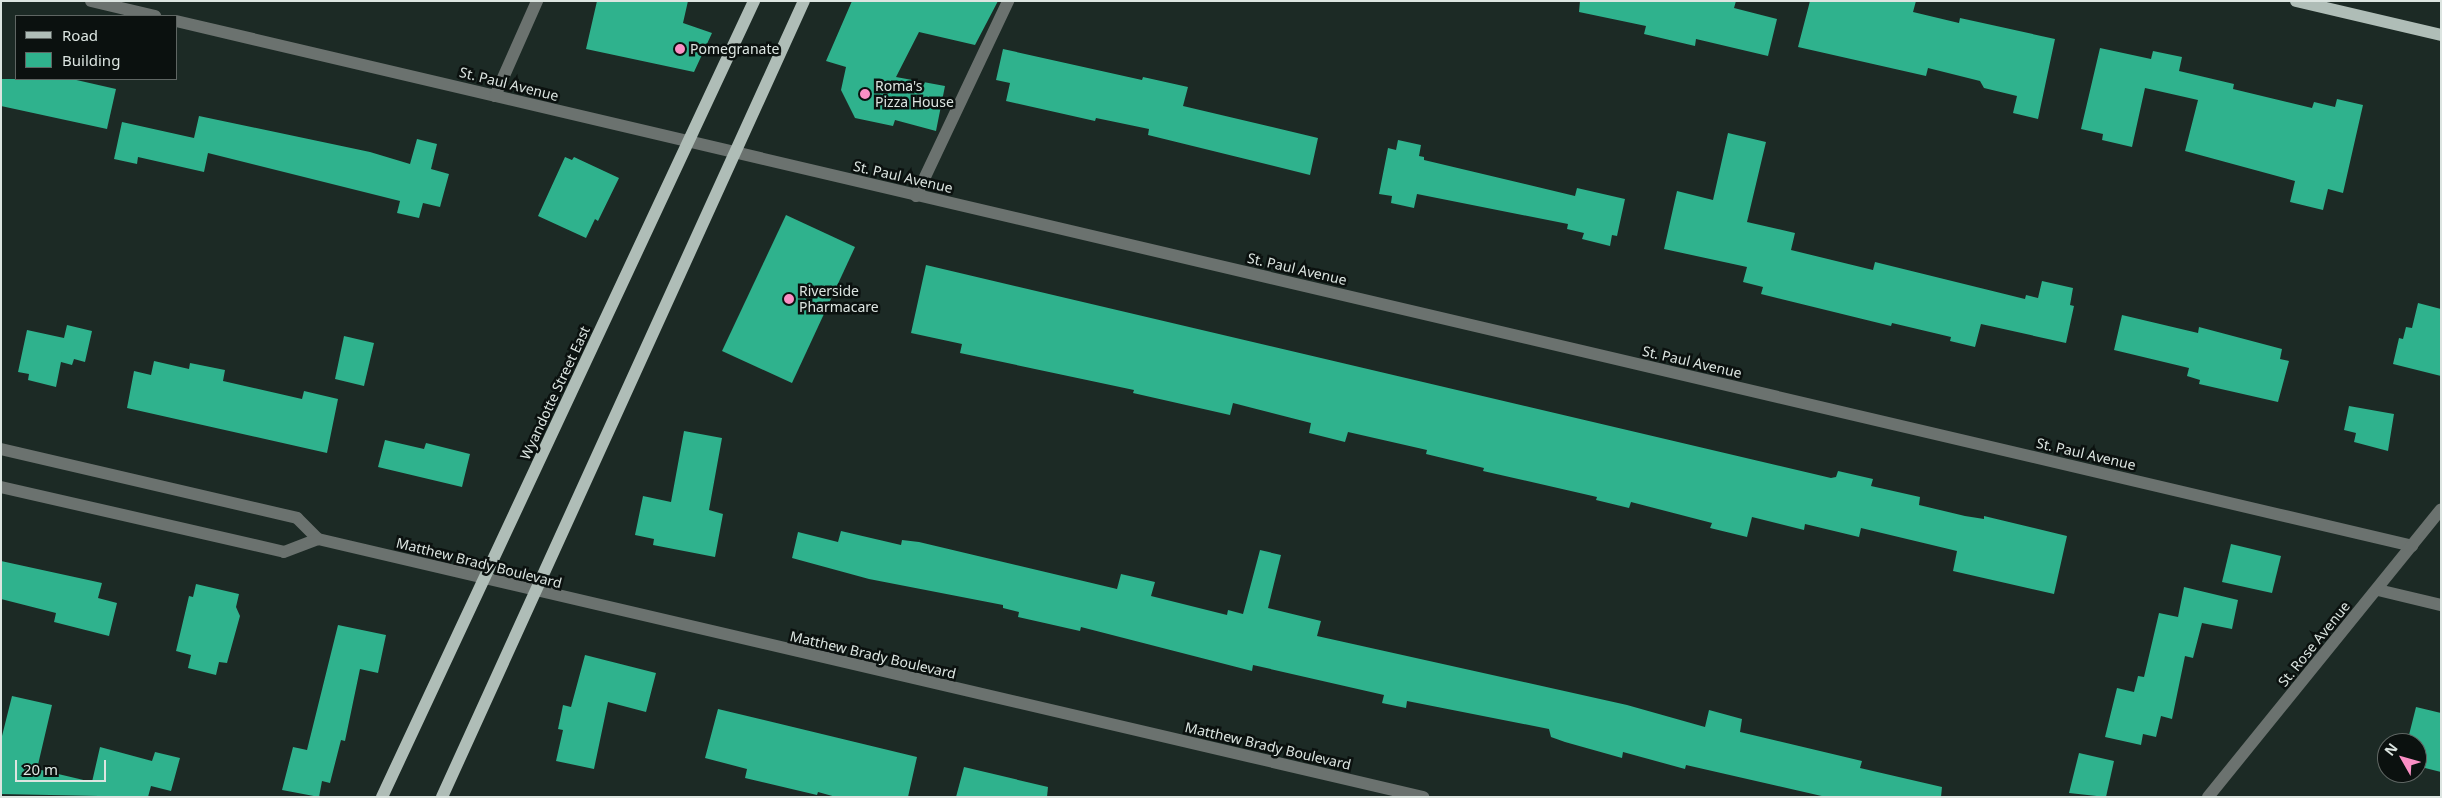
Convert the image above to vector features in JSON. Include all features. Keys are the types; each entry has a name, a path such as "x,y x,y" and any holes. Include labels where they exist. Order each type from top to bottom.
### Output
{"main road":[{"name":"Wyandotte Street East","path":"382,797 754,1"},
{"path":"442,797 537,592 804,1"},
{"path":"2296,1 2441,36"}],"street":[{"path":"91,1 151,15"},
{"path":"495,96 537,1"},
{"path":"916,196 1008,1"},
{"name":"St. Paul Avenue","path":"178,21 689,143 2412,546"},
{"path":"1,449 296,518 318,539 284,552 1,487"},
{"name":"St. Rose Avenue","path":"2208,797 2378,590 2441,509"},
{"name":"Matthew Brady Boulevard","path":"318,539 537,592 1423,797"},
{"path":"2378,590 2441,605"}],"building":[{"path":"597,1 688,1 683,23 712,33 694,72 586,49"},
{"path":"852,1 998,1 975,45 919,32 896,77 945,86 936,131 895,120 893,126 855,118 841,90 846,67 826,61"},
{"path":"1580,1 1736,1 1734,8 1777,19 1768,56 1696,39 1695,46 1644,34 1646,26 1579,12"},
{"path":"1810,1 1916,1 1913,12 1959,23 1960,18 2055,39 2038,119 2013,113 2017,96 1984,88 1980,81 1928,68 1926,76 1798,47"},
{"path":"2100,48 2151,59 2153,51 2182,57 2179,71 2234,84 2233,89 2312,108 2314,102 2335,107 2337,99 2363,105 2343,193 2328,189 2323,210 2290,202 2295,181 2185,151 2198,100 2145,88 2132,147 2102,140 2103,134 2081,129"},
{"path":"1003,49 1142,80 1143,77 1188,87 1183,106 1318,138 1310,175 1148,135 1149,129 1096,118 1095,121 1006,101 1010,83 996,80"},
{"path":"1,79 76,80 116,89 107,129 1,106"},
{"path":"199,116 370,152 410,164 417,139 437,144 431,169 449,174 440,207 423,203 419,218 397,213 400,201 208,153 204,172 138,157 137,164 114,159 122,122 194,138"},
{"path":"1728,133 1766,142 1747,222 1795,233 1791,250 1873,270 1875,262 2025,299 2026,295 2038,298 2042,281 2073,288 2070,305 2074,306 2066,343 1981,324 1975,347 1950,341 1951,337 1892,323 1891,326 1761,294 1763,287 1743,282 1747,267 1664,249 1677,191 1713,200"},
{"path":"1398,140 1421,145 1419,156 1424,157 1424,160 1575,196 1577,188 1625,199 1617,236 1612,235 1610,246 1582,239 1584,233 1567,229 1568,224 1417,194 1414,208 1391,203 1392,196 1379,194 1388,148 1396,150"},
{"path":"565,157 572,160 574,157 619,178 598,221 595,219 586,238 538,216"},
{"name":"Riverside Pharmacare","path":"786,215 855,247 792,383 722,351"},
{"path":"926,265 1831,478 1836,477 1838,471 1873,479 1871,486 1920,497 1919,505 1965,516 1984,519 1984,516 2067,536 2054,594 1953,571 1957,551 1861,528 1859,537 1805,524 1804,530 1752,517 1747,537 1710,528 1712,523 1631,502 1629,508 1596,500 1597,497 1483,471 1484,468 1426,454 1427,450 1348,432 1345,442 1309,433 1311,423 1233,403 1230,415 1133,393 1134,390 960,353 962,344 911,333"},
{"path":"2418,303 2441,309 2441,376 2393,364 2399,338 2403,339 2406,327 2412,328"},
{"path":"2122,315 2198,333 2199,327 2282,349 2280,359 2289,361 2278,402 2199,384 2200,380 2187,376 2189,368 2114,350"},
{"path":"67,325 92,331 85,362 74,359 72,365 61,362 56,387 28,380 29,374 18,372 27,330 64,338"},
{"path":"344,336 374,343 364,386 335,379"},
{"path":"154,361 189,369 190,363 225,370 223,381 302,399 304,391 338,399 327,453 127,408 134,371 151,375"},
{"path":"2349,406 2394,414 2388,451 2354,442 2356,433 2344,430"},
{"path":"684,431 722,438 709,510 723,514 715,557 653,545 654,539 635,535 643,496 671,502"},
{"path":"385,440 424,449 426,443 470,454 462,487 378,467"},
{"path":"841,531 901,545 902,540 919,542 1117,589 1121,574 1155,582 1151,596 1227,615 1228,610 1243,614 1260,550 1281,555 1268,608 1321,621 1317,636 1627,705 1705,727 1709,710 1742,719 1740,732 1862,761 1860,768 1942,787 1941,797 1826,797 1686,765 1685,769 1623,752 1622,758 1551,737 1549,729 1407,701 1406,708 1382,703 1384,695 1253,665 1252,671 1081,627 1080,631 1018,617 1019,612 1003,608 1003,605 869,579 792,558 798,532 838,542"},
{"path":"2231,544 2281,556 2272,593 2222,582"},
{"path":"1,561 102,583 98,598 117,603 109,636 54,622 56,613 1,599"},
{"path":"196,584 239,594 236,607 240,616 227,663 219,662 216,675 188,668 191,655 176,651 189,596 193,597"},
{"path":"2184,587 2238,600 2232,629 2202,623 2193,658 2185,656 2172,719 2161,716 2156,737 2143,734 2141,745 2105,737 2117,688 2134,692 2138,676 2144,677 2159,613 2178,617"},
{"path":"338,625 386,635 378,673 360,669 345,741 341,740 330,783 322,781 319,797 282,790 293,747 307,750"},
{"path":"585,655 656,673 646,712 608,702 594,769 556,761 563,730 558,729 563,705 571,707"},
{"path":"12,696 52,705 37,769 92,782 100,747 152,761 155,752 180,758 171,791 151,786 148,797 1,794 1,740"},
{"path":"2416,707 2441,713 2441,772 2427,768 2427,733 2410,733"},
{"path":"718,709 917,757 908,797 836,797 818,792 817,795 745,778 747,769 705,758"},
{"path":"2079,753 2114,761 2106,797 2069,793"},
{"path":"964,767 1048,787 1047,797 956,797"}],"place":[{"name":"Pomegranate","path":"680,49"},
{"name":"Roma's Pizza House","path":"865,94"},
{"name":"Riverside Pharmacare","path":"789,299"}]}
